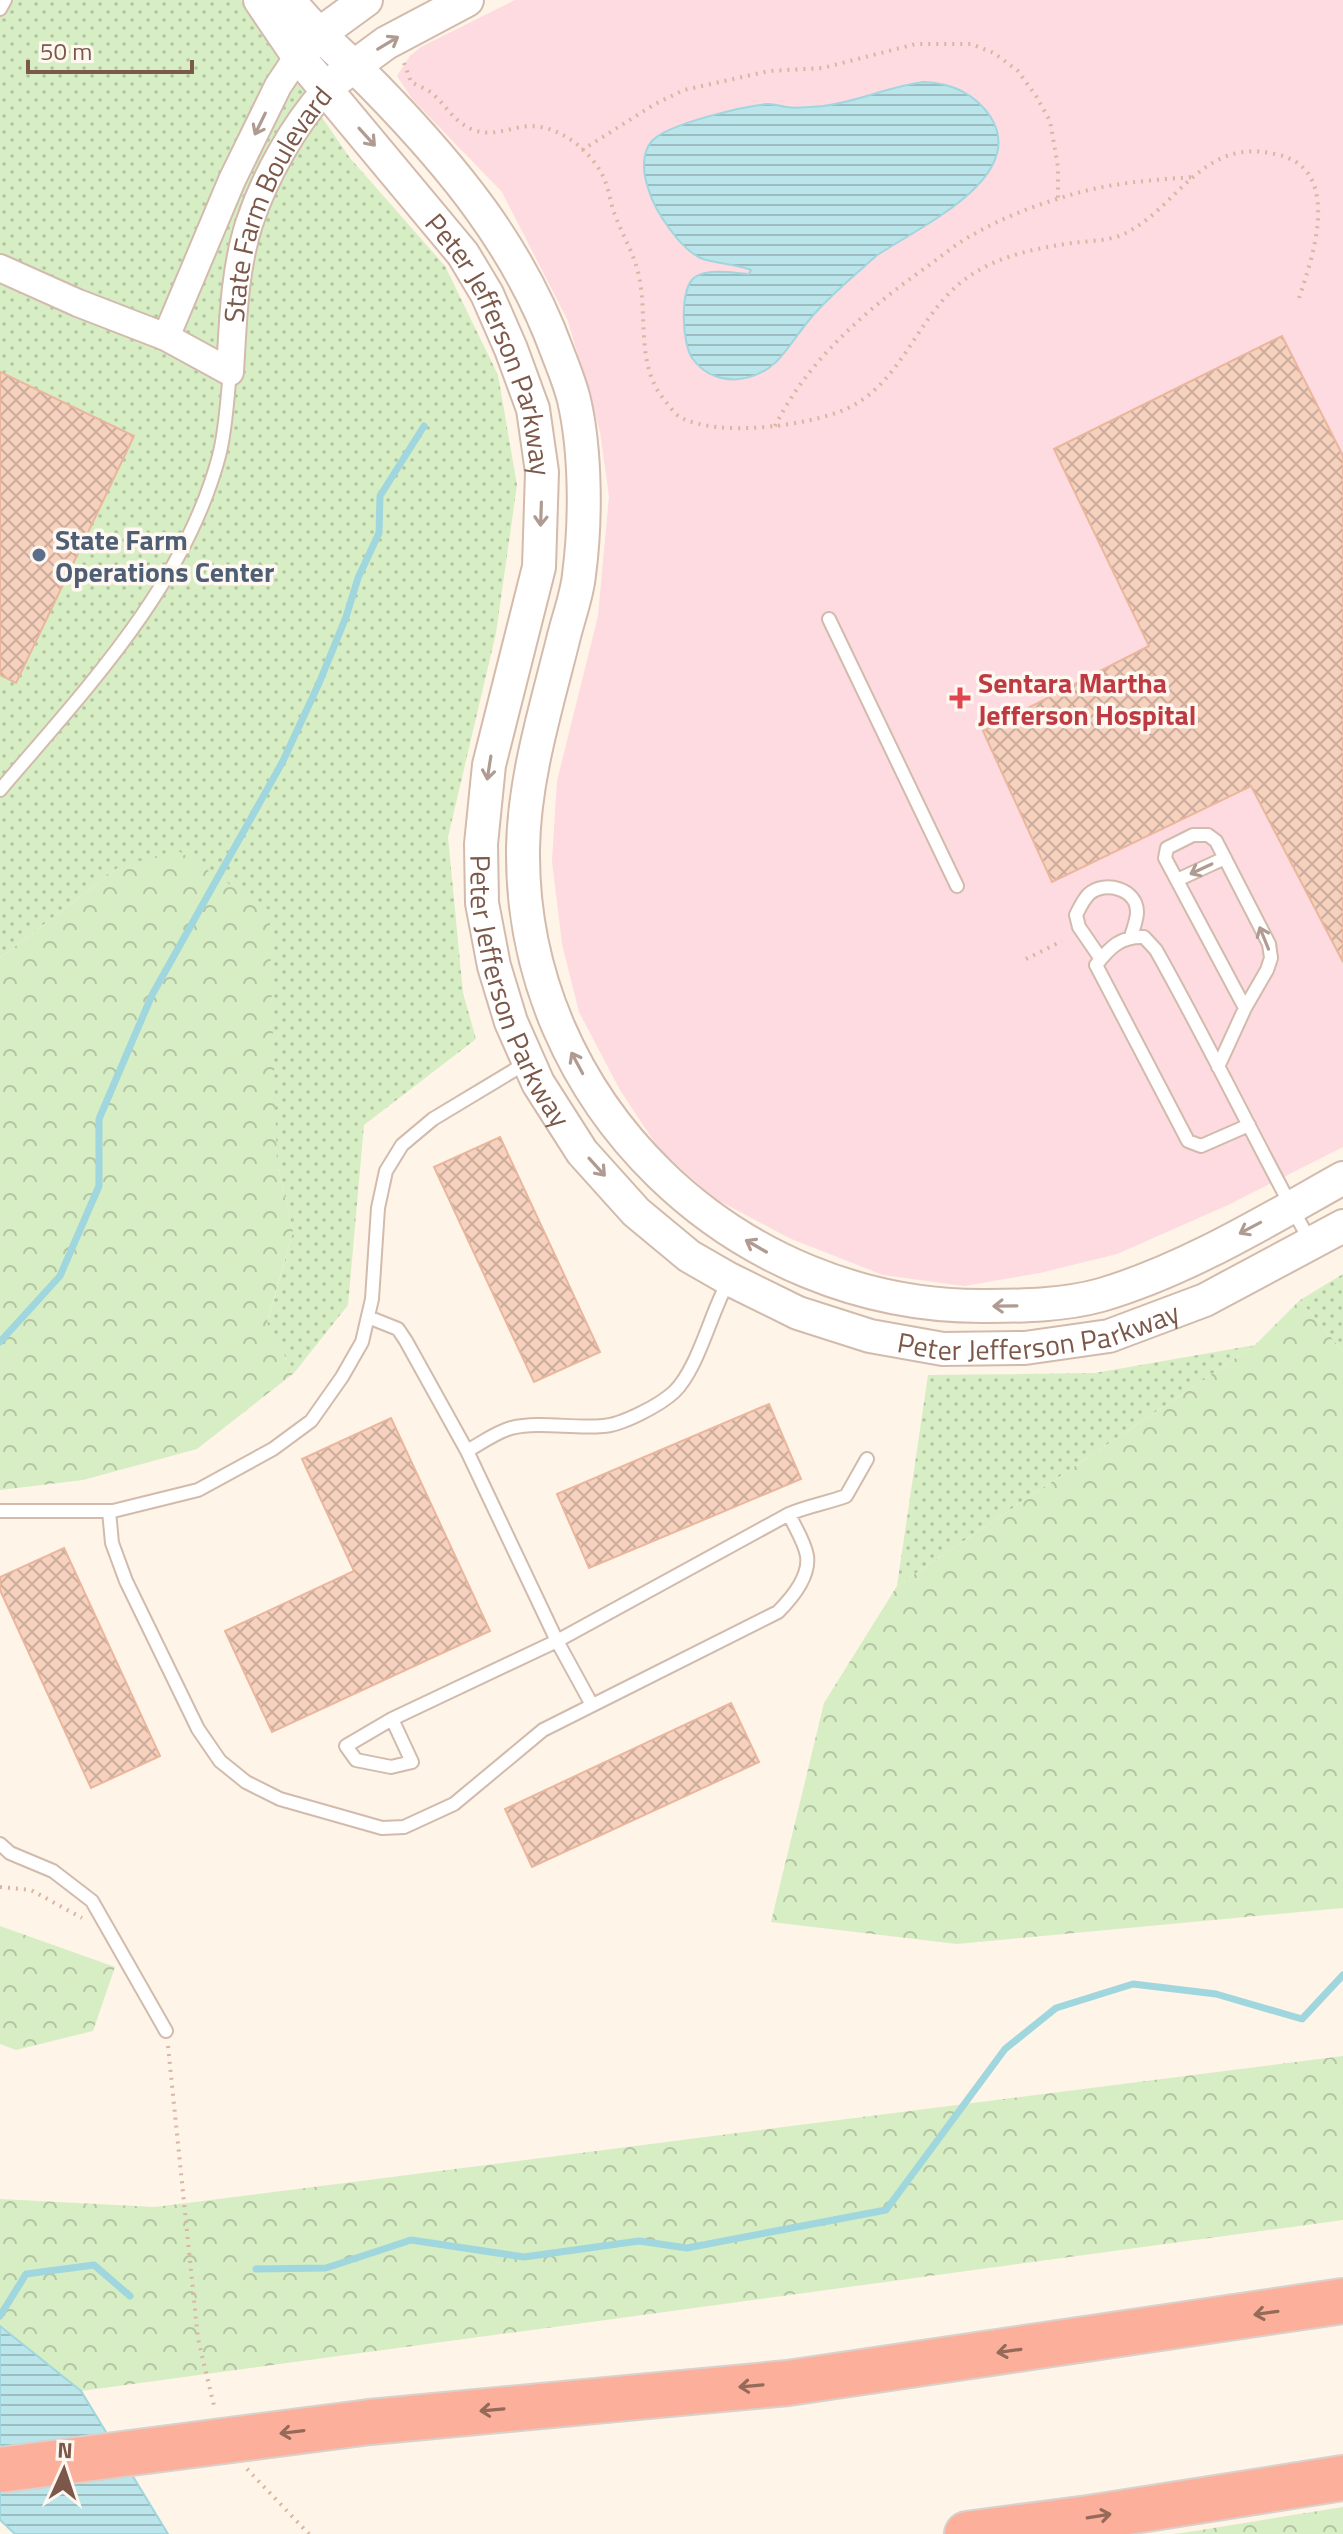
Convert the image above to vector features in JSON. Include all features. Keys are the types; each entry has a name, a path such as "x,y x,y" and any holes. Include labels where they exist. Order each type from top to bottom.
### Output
{"highway":[{"path":"0,2470 370,2422 788,2383 1343,2301"},
{"path":"967,2534 1343,2478"}],"street":[{"path":"260,0 308,46"},
{"path":"289,0 308,46"},
{"name":"State Farm Boulevard","path":"166,337 232,180 278,86 308,46 366,0"},
{"name":"State Farm Boulevard","path":"0,268 166,337 230,372 240,263 249,225 263,191 305,114 326,89 353,66 386,43 467,0"},
{"name":"Peter Jefferson Parkway","path":"308,46 353,66 423,138 494,226 521,268 551,334 574,398 584,469 579,577 531,772 523,845 525,898 535,956 551,1008 576,1063 616,1126 666,1182 714,1221 778,1258 881,1296 946,1307 1022,1306 1099,1295 1187,1262 1343,1178"},
{"name":"Peter Jefferson Parkway","path":"308,46 326,89 463,254 487,294 533,409 542,472 539,567 489,765 481,844 482,903 494,966 511,1022 538,1083 582,1152 636,1212 689,1256 729,1279 798,1313 870,1336 943,1349 1025,1348 1109,1336 1205,1300 1343,1226"}],"lane":[{"path":"0,9 5,0"},
{"path":"0,790 136,626 158,593 198,515 218,458 226,422 230,372"},
{"path":"829,619 957,886"},
{"path":"1218,1067 1271,958 1269,944 1216,841 1208,835 1193,835 1167,848 1165,858 1245,1008"},
{"path":"1177,880 1225,858"},
{"path":"1101,959 1079,927 1076,915 1089,894 1098,888 1112,886 1133,899 1137,910 1131,937"},
{"path":"1249,1125 1201,1146 1188,1141 1096,965 1113,944 1131,937 1144,937 1156,950 1249,1125 1311,1244"},
{"path":"0,1511 109,1511 198,1490 273,1449 311,1421 362,1342 372,1299 378,1208 386,1171 402,1145 433,1119 529,1062"},
{"path":"467,1451 509,1428 553,1425 606,1427 648,1408 675,1391 688,1370 729,1279"},
{"path":"368,1317 398,1329 467,1451 557,1641 592,1705"},
{"path":"392,1719 412,1762 391,1767 356,1760 346,1746 392,1719 557,1641 789,1514 812,1504 827,1503 846,1496 867,1459"},
{"path":"109,1511 112,1543 126,1581 198,1729 220,1761 246,1782 280,1799 382,1828 404,1827 454,1804 543,1730 778,1612 794,1595 806,1570 807,1555 789,1514"},
{"path":"0,1844 10,1853 53,1871 92,1901 166,2031"}],"path":[{"path":"582,150 655,104 684,90 769,71 823,68 916,44 971,44 994,53 1018,71 1036,96 1050,121 1058,167 1058,199"},
{"path":"401,60 407,66 411,82 436,96 458,121 476,131 494,133 535,125 552,129 582,150 603,176 638,270 647,363 660,395 678,416 713,426 775,426 816,419 849,408 881,384 958,285 991,263 1024,252 1119,236 1169,201 1221,158 1249,150 1279,154 1302,165 1316,187 1319,209 1317,239 1299,298"},
{"path":"775,426 788,400 809,372 882,299 975,233 1058,199 1122,182 1195,177"},
{"path":"1026,959 1062,941"},
{"path":"0,1887 31,1890 44,1895 93,1925"},
{"path":"166,2031 198,2339 215,2410"},
{"path":"244,2464 252,2477 309,2534"}],"shaded area":[{"name":"Sentara Martha Jefferson Hospital","path":"515,0 1343,0 1343,1147 1228,1205 1117,1254 1040,1273 964,1286 883,1275 789,1238 714,1198 659,1149 620,1090 579,1012 562,944 552,861 557,781 598,616 609,496 600,432 568,321 502,192 413,100 397,76 410,56 421,47"}],"green space":[{"path":"0,0 241,0 350,158 445,266 498,375 517,485 496,633 448,837 463,993 476,1039 364,1125 348,1305 294,1373 267,1324 293,1231 277,1164 119,867 0,958"},
{"path":"177,850 269,910 277,1164 293,1231 267,1323 294,1373 197,1449 83,1480 0,1490 0,958 119,867"},
{"path":"1343,1274 1343,1352 1300,1300"},
{"path":"1300,1300 1343,1352 1343,1908 957,1944 771,1922 824,1703 897,1586 1255,1345"},
{"path":"1255,1345 897,1586 928,1375 1095,1373"},
{"path":"0,1926 115,1967 93,2031 16,2050 0,2044"},
{"path":"1343,2056 1343,2220 81,2391 0,2326 0,2199 155,2207"},
{"path":"1343,2507 1343,2534 1174,2534 1195,2531"}],"water":[{"path":"924,82 943,84 969,95 990,116 998,139 995,160 982,181 939,217 874,258 821,307 770,367 747,378 731,379 702,369 692,358 686,341 684,304 690,283 701,274 749,274 751,270 695,255 670,229 651,197 645,176 648,146 673,128 742,108 768,104 795,108 823,106"},
{"path":"0,2326 81,2391 168,2534 15,2534 0,2520"}],"building":[{"path":"1282,336 1343,456 1343,962 1251,786 1052,882 983,731 1149,646 1054,449"},
{"name":"State Farm Operations Center","path":"0,372 134,436 16,683 0,675"},
{"path":"500,1137 600,1352 534,1382 434,1167"},
{"path":"769,1404 801,1479 589,1568 557,1494"},
{"path":"391,1418 490,1631 272,1732 225,1631 354,1571 302,1459"},
{"path":"64,1548 160,1756 91,1788 0,1590 0,1577"},
{"path":"731,1703 759,1762 532,1867 505,1809"}],"waterway":[{"path":"0,1342 60,1276 99,1186 99,1119 152,995 283,761 320,681 358,578 379,533 380,496 424,426"},
{"path":"256,2269 326,2268 411,2240 524,2257 639,2241 687,2248 886,2210 1005,2049 1056,2008 1133,1984 1216,1994 1302,2019 1343,1975"},
{"path":"0,2316 26,2274 94,2265 130,2296"}],"place":[{"name":"State Farm Operations Center","path":"39,555"},
{"name":"Sentara Martha Jefferson Hospital","path":"960,698"}]}
